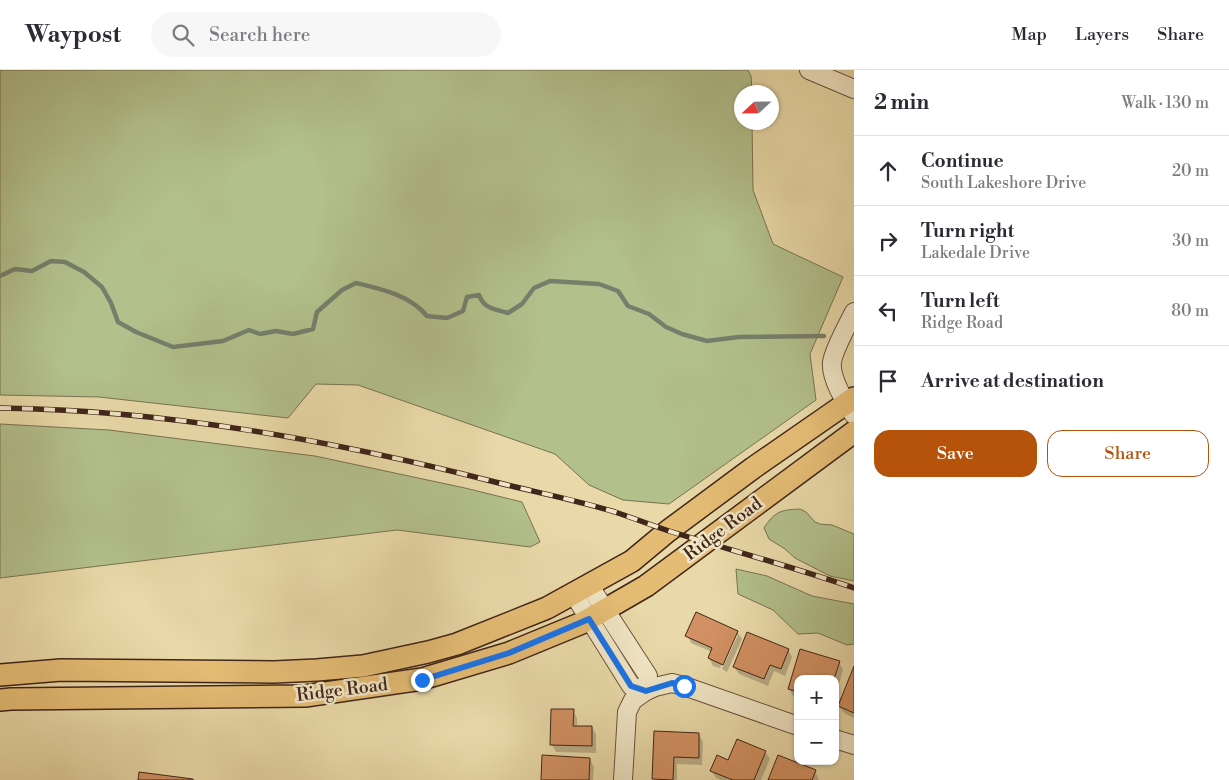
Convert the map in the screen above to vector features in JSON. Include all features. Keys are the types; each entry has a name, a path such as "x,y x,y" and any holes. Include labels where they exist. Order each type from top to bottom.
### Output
{"main road":[{"name":"Ridge Road","path":"0,675 61,670 274,672 317,670 364,666 457,644 547,608 632,561 668,531 753,468 851,405"},
{"name":"Ridge Road","path":"0,700 305,696 422,680 509,653 597,614 646,586 854,432"},
{"path":"96,670 97,698"}],"street":[{"path":"809,70 831,75 854,89"},
{"name":"Ridge Road","path":"851,405 836,383 832,362 854,312"},
{"path":"581,589 597,614 631,686 646,691"},
{"path":"392,660 394,684"},
{"path":"623,780 627,712 633,700 646,691 672,683 794,725"},
{"path":"839,740 854,745"}],"green space":[{"path":"0,70 748,70 751,76 752,85 734,85 734,130 752,130 753,190 773,244 843,277 810,354 816,400 669,504 623,500 589,485 555,454 358,385 316,384 288,418 99,397 0,395"},
{"path":"0,424 109,430 315,456 465,488 522,502 540,542 530,547 397,530 0,578"},
{"path":"800,509 806,512 815,522 832,525 854,534 854,581 830,576 795,558 769,539 764,528 775,515 783,511"},
{"path":"736,569 767,576 812,596 854,604 854,644 847,645 818,633 798,634 773,610 738,594"}],"building":[{"path":"696,612 738,631 723,665 708,658 712,648 685,636"},
{"path":"747,632 789,649 781,669 770,665 764,679 733,667"},
{"path":"800,649 840,661 835,675 794,675 794,691 788,689"},
{"path":"854,666 854,713 839,706"},
{"path":"551,709 574,709 573,726 592,726 592,746 550,745"},
{"path":"654,731 699,733 699,758 674,757 673,780 652,779"},
{"path":"737,739 766,751 754,780 733,780 710,771 717,755 728,760"},
{"path":"542,755 590,758 589,780 541,780"},
{"path":"778,755 794,761 794,765 803,765 816,770 812,780 768,780"},
{"path":"139,772 193,779 193,780 138,780"}],"waterway":[{"path":"0,276 15,269 32,271 51,261 65,262 84,272 102,287 111,303 118,322 136,332 173,347 223,341 249,330 260,334 276,331 293,334 313,329 317,312 342,290 356,283 404,298 427,316 447,318 463,311 467,297 479,295 487,306 508,313 522,304 534,288 550,281 599,284 618,291 628,306 649,314 666,327 707,341 739,337 824,336"}],"railway":[{"path":"0,408 63,410 188,421 250,430 373,453 615,512 669,531 854,588"}],"route":[{"path":"422,680 509,653 589,619 631,686 646,691 672,683 684,686"}]}
